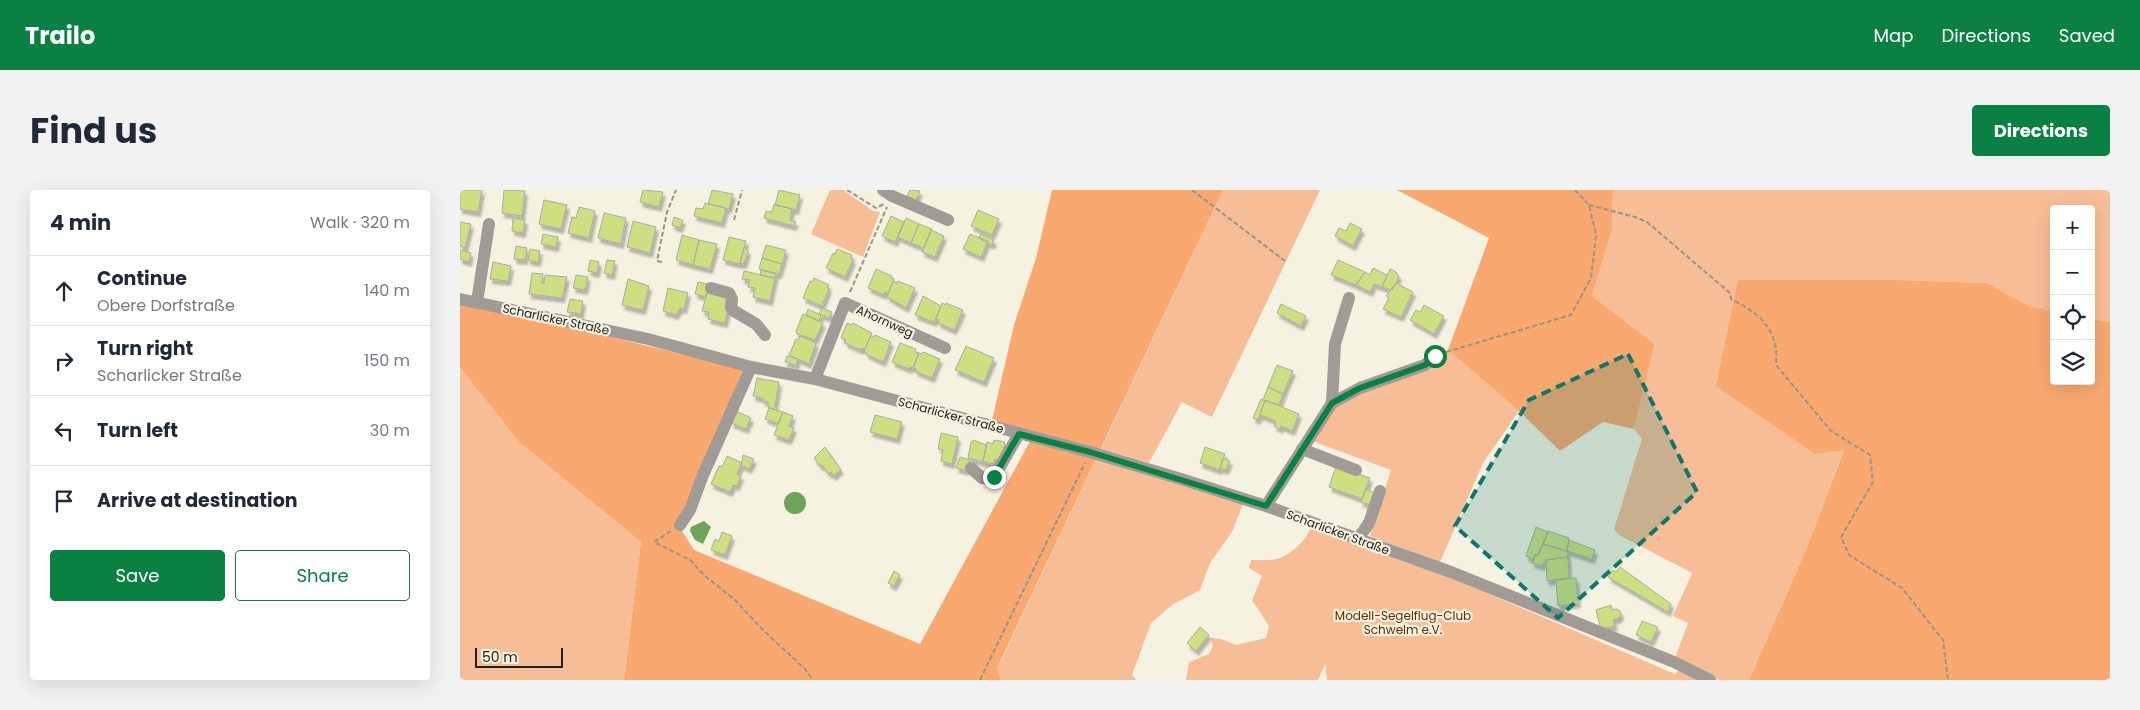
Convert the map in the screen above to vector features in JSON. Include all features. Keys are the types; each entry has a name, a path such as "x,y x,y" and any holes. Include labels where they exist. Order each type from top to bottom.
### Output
{"street":[{"path":"883,190 892,196 948,220"},
{"path":"477,302 489,224"},
{"path":"711,288 730,293 732,299 731,308 756,324 765,335"},
{"path":"1332,403 1335,344 1349,298"},
{"name":"Scharlicker Straße","path":"460,299 648,339 751,367 815,379 1090,452 1266,506 1460,575 1674,662 1710,680"},
{"name":"Ahornweg","path":"815,379 845,304 945,348"},
{"path":"1266,506 1332,403 1360,388 1425,365 1435,356"},
{"path":"680,525 690,510 703,474 751,367"},
{"path":"971,468 982,478 990,480 994,477 1019,434"},
{"path":"1302,449 1356,470"},
{"path":"1358,539 1370,523 1380,491"},
{"path":"1358,539 1366,507"}],"path":[{"path":"662,262 657,262 667,212 676,190"},
{"path":"734,220 742,190"},
{"path":"847,190 876,208 888,203"},
{"path":"1192,190 1285,260"},
{"path":"1435,356 1571,315 1591,278 1596,234 1589,205 1575,190"},
{"path":"1589,205 1647,222 1730,293 1731,299 1742,304 1766,322 1778,349 1776,366 1831,431 1870,455 1872,482 1841,537 1849,556 1902,588 1943,640 1948,680"},
{"path":"845,304 886,208"},
{"path":"980,680 1090,452"},
{"path":"680,525 654,542 690,560 704,575 735,600 763,630 805,669 813,680"}],"highlighted area":[{"path":"1628,354 1697,492 1558,618 1455,526 1529,400"}],"green space":[{"path":"830,190 843,190 873,211 880,212 863,257 811,234"},
{"path":"1223,190 1320,190 1212,417 1182,402 1149,463 1101,449"},
{"path":"1613,190 2110,190 2110,322 2095,320 2095,205 2050,205 2050,310 2031,307 1987,283 1897,280 1738,280 1844,449 1807,547 1749,680 1719,680 1675,658 1688,623 1673,616 1692,573 1619,535 1614,529 1642,439 1634,429 1653,345 1592,296 1612,230"},
{"path":"1448,350 1519,411 1483,463 1440,562 1370,536 1391,470 1312,441 1334,406 1358,392 1441,362"},
{"path":"460,368 520,443 641,542 624,680 460,680"},
{"path":"1096,459 1243,504 1232,532 1210,563 1200,590 1172,605 1151,623 1132,675 1136,680 1001,680 997,669"},
{"name":"Modell-Segelflug-Club Schwelm e.V.","path":"1311,527 1454,579 1675,674 1680,669 1698,680 1327,680 1325,664 1318,680 1186,680 1189,662 1209,654 1213,646 1211,638 1221,639 1236,645 1266,638 1269,626 1252,600 1262,576 1249,568 1251,560 1273,560 1285,556 1302,541"}],"shaded area":[{"path":"1052,190 1223,190 997,668 1001,680 624,680 641,542 520,443 460,368 460,303 561,325 743,369 689,502 677,523 694,550 920,644 1035,432 992,420 1014,325 1036,258"},
{"path":"1397,190 1613,190 1612,230 1592,296 1654,344 1634,429 1603,422 1560,451 1519,411 1448,350 1489,238"},
{"path":"1738,280 1897,280 1987,283 2031,307 2050,310 2050,385 2095,385 2095,320 2110,322 2110,680 1749,680 1807,547 1844,450 1815,454 1716,386"},
{"path":"795,492 803,495 806,503 803,511 795,514 787,511 784,503 787,495"},
{"path":"704,521 711,527 703,544 695,540 690,531 691,527"}],"building":[{"path":"460,190 482,190 478,212 460,209"},
{"path":"504,190 525,191 522,216 502,213"},
{"path":"643,190 663,192 659,207 640,202"},
{"path":"712,190 733,194 729,209 708,204"},
{"path":"779,190 800,195 796,210 775,205"},
{"path":"910,190 920,191 916,200 907,196"},
{"path":"544,200 567,205 561,229 539,224"},
{"path":"705,203 726,208 722,223 694,216 696,208 703,209"},
{"path":"774,204 792,209 790,220 796,222 794,226 764,218 766,211 772,212"},
{"path":"579,207 595,211 589,238 568,233 572,217 576,218"},
{"path":"978,210 999,219 992,235 971,226"},
{"path":"604,213 626,218 621,244 598,238"},
{"path":"891,216 904,222 895,242 882,236"},
{"path":"674,217 683,220 680,228 672,225"},
{"path":"513,218 525,220 523,233 512,231"},
{"path":"906,218 919,224 911,243 898,237"},
{"path":"633,221 656,227 650,253 627,247"},
{"path":"460,222 471,224 465,248 460,246"},
{"path":"1350,223 1362,229 1353,246 1335,236 1339,228 1346,231"},
{"path":"919,224 932,229 924,248 911,243"},
{"path":"931,230 944,236 935,257 922,252"},
{"path":"543,234 558,237 556,247 541,244"},
{"path":"970,234 988,241 981,257 963,249"},
{"path":"981,234 994,240 992,245 979,238"},
{"path":"682,235 699,240 693,265 676,260"},
{"path":"729,237 746,241 740,264 723,260"},
{"path":"699,240 717,244 710,269 693,265"},
{"path":"766,245 786,250 782,264 762,258"},
{"path":"516,246 527,248 525,260 514,259"},
{"path":"744,247 748,251 744,264 740,263"},
{"path":"530,249 540,251 538,262 528,260"},
{"path":"837,249 852,255 851,259 853,260 845,277 826,268"},
{"path":"460,250 471,253 469,262 460,259"},
{"path":"762,258 782,264 779,274 759,269"},
{"path":"590,260 599,262 597,273 588,271"},
{"path":"607,260 615,261 612,275 604,273"},
{"path":"1338,260 1365,272 1356,285 1331,275"},
{"path":"493,262 511,266 508,281 490,279"},
{"path":"1373,268 1387,275 1382,287 1374,284 1370,292 1356,285 1365,272 1370,275"},
{"path":"876,269 892,276 891,278 894,279 888,294 885,292 884,295 868,288"},
{"path":"1390,269 1396,272 1399,277 1392,290 1382,287"},
{"path":"761,270 776,274 775,278 760,275"},
{"path":"744,271 775,278 770,301 753,297 755,288 748,287 750,280 742,279"},
{"path":"532,273 543,274 542,283 544,284 545,275 567,277 562,298 529,294"},
{"path":"576,275 588,277 585,290 573,288"},
{"path":"814,278 829,285 822,306 803,298 810,281 812,282"},
{"path":"628,279 649,286 643,310 622,305"},
{"path":"893,281 897,283 898,281 915,288 906,308 887,297"},
{"path":"698,282 708,284 706,297 695,294"},
{"path":"1396,283 1413,292 1401,317 1383,309 1389,298 1386,296"},
{"path":"668,288 688,293 684,309 680,308 676,315 663,311"},
{"path":"707,293 730,299 725,323 708,319 709,312 702,311"},
{"path":"923,296 941,306 934,322 915,315"},
{"path":"570,299 583,301 581,314 567,312"},
{"path":"942,303 963,310 954,330 938,323 939,320 936,319"},
{"path":"1281,304 1306,316 1301,326 1277,313"},
{"path":"1424,305 1444,316 1434,334 1410,320 1416,310 1420,312"},
{"path":"822,308 832,312 829,318 819,314"},
{"path":"808,309 821,315 819,321 806,315"},
{"path":"803,314 823,323 815,340 797,334 796,331"},
{"path":"847,323 852,325 853,323 872,333 865,349 862,348 861,350 845,343 846,340 841,338"},
{"path":"875,335 891,342 883,362 866,354 864,351 871,336 874,337"},
{"path":"800,336 816,343 809,364 789,355 796,339 798,340"},
{"path":"900,343 916,349 915,352 919,353 913,368 910,367 909,369 892,362"},
{"path":"966,346 994,358 984,382 955,370"},
{"path":"923,352 940,359 932,378 915,371 916,369 913,368 919,353 922,354"},
{"path":"787,356 798,359 796,365 785,362"},
{"path":"1277,365 1293,371 1283,394 1268,387"},
{"path":"757,378 779,382 775,406 777,410 768,407 768,402 763,401 764,399 753,396"},
{"path":"1268,387 1283,394 1279,405 1263,400"},
{"path":"1261,399 1265,401 1258,420 1253,418"},
{"path":"1265,400 1299,414 1292,431 1281,426 1280,429 1274,426 1276,421 1260,415"},
{"path":"769,408 783,412 778,423 765,419"},
{"path":"736,411 751,418 746,429 731,423"},
{"path":"783,412 793,416 789,426 794,428 789,440 774,435"},
{"path":"875,415 902,422 897,439 870,432"},
{"path":"941,433 958,437 952,464 941,461 943,450 938,449"},
{"path":"974,440 986,445 983,462 968,458 971,442"},
{"path":"994,440 1005,442 1001,460 995,459 994,464 983,462 987,442 993,444"},
{"path":"825,447 841,470 833,476 822,465 820,466 814,458"},
{"path":"1205,447 1225,454 1219,470 1200,463"},
{"path":"743,455 754,459 749,469 741,465"},
{"path":"727,456 742,463 737,474 741,476 737,486 733,485 730,492 711,484 719,466 722,467"},
{"path":"960,457 970,460 966,471 956,468"},
{"path":"1223,458 1230,461 1226,470 1220,468"},
{"path":"1336,466 1370,478 1362,499 1329,487"},
{"path":"1366,489 1377,494 1373,506 1361,502"},
{"path":"1536,527 1548,532 1534,560 1526,556"},
{"path":"1548,531 1569,538 1567,551 1543,544"},
{"path":"722,532 732,536 725,555 711,550 715,539 719,541"},
{"path":"1569,540 1595,550 1592,559 1567,551"},
{"path":"1543,544 1567,551 1568,557 1546,560 1542,566 1532,563"},
{"path":"1568,557 1569,578 1547,581 1546,560"},
{"path":"1620,567 1671,604 1668,612 1608,577 1613,570 1616,572"},
{"path":"894,571 900,575 894,586 888,583"},
{"path":"1576,578 1578,603 1558,606 1556,580"},
{"path":"1611,605 1612,610 1620,611 1621,615 1613,620 1615,626 1601,629 1596,610"},
{"path":"1642,621 1658,627 1651,642 1636,635"},
{"path":"1200,627 1209,635 1196,651 1187,643"}],"route":[{"path":"994,477 1019,434 1090,452 1266,506 1332,403 1339,397 1360,388 1425,365 1435,356"}]}
